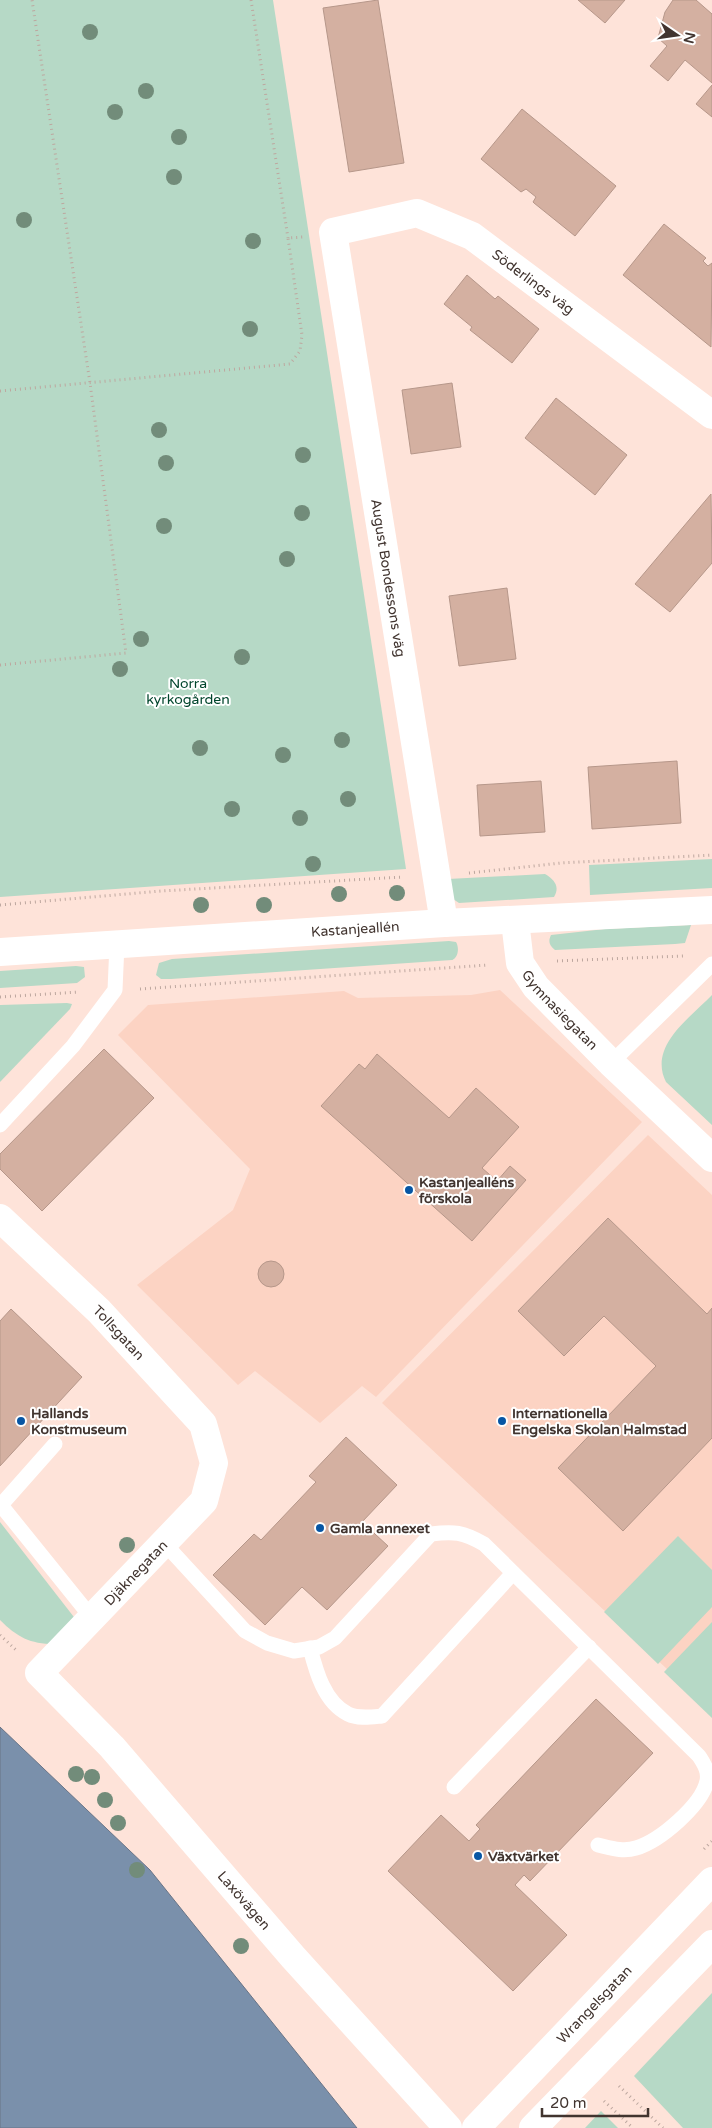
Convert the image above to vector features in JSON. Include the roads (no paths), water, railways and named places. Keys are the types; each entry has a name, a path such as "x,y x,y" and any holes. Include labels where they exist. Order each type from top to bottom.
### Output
{"street":[{"name":"Söderlings väg","path":"333,232 417,213 472,236 712,415"},
{"name":"August Bondessons väg","path":"333,232 444,923"},
{"name":"Kastanjeallén","path":"0,952 444,923 712,910"},
{"name":"Gymnasiegatan","path":"515,921 520,963 536,987 611,1063 712,1158"},
{"name":"Tollsgatan","path":"0,1218 99,1311 203,1424 214,1464"},
{"name":"Djäknegatan","path":"39,1673 165,1544 204,1501 214,1464"},
{"name":"Laxövägen","path":"39,1673 112,1747 293,1957 448,2128"},
{"name":"Wrangelsgatan","path":"485,2118 712,1881"},
{"path":"533,2128 712,1944"}],"lane":[{"path":"0,1125 73,1046 115,990 117,944"},
{"path":"611,1063 712,964"},
{"path":"55,1444 1,1505 92,1618"},
{"path":"165,1544 244,1631 267,1643 294,1651 319,1647 335,1638 431,1534 453,1531 470,1536 484,1544 699,1756 707,1768 708,1779 702,1795 691,1809 663,1833 637,1848 620,1850 598,1844"},
{"path":"310,1648 318,1681 347,1714 363,1718 382,1716 513,1573"},
{"path":"454,1787 589,1647"}],"water":[{"path":"0,1727 150,1870 357,2128 0,2128"}],"place":[{"name":"Kastanjealléns förskola","path":"409,1190"},
{"name":"Hallands Konstmuseum","path":"21,1421"},
{"name":"Internationella Engelska Skolan Halmstad","path":"502,1421"},
{"name":"Gamla annexet","path":"320,1528"},
{"name":"Växtvärket","path":"478,1856"}],"park label":[{"name":"Norra kyrkogården","path":"188,692"}]}
